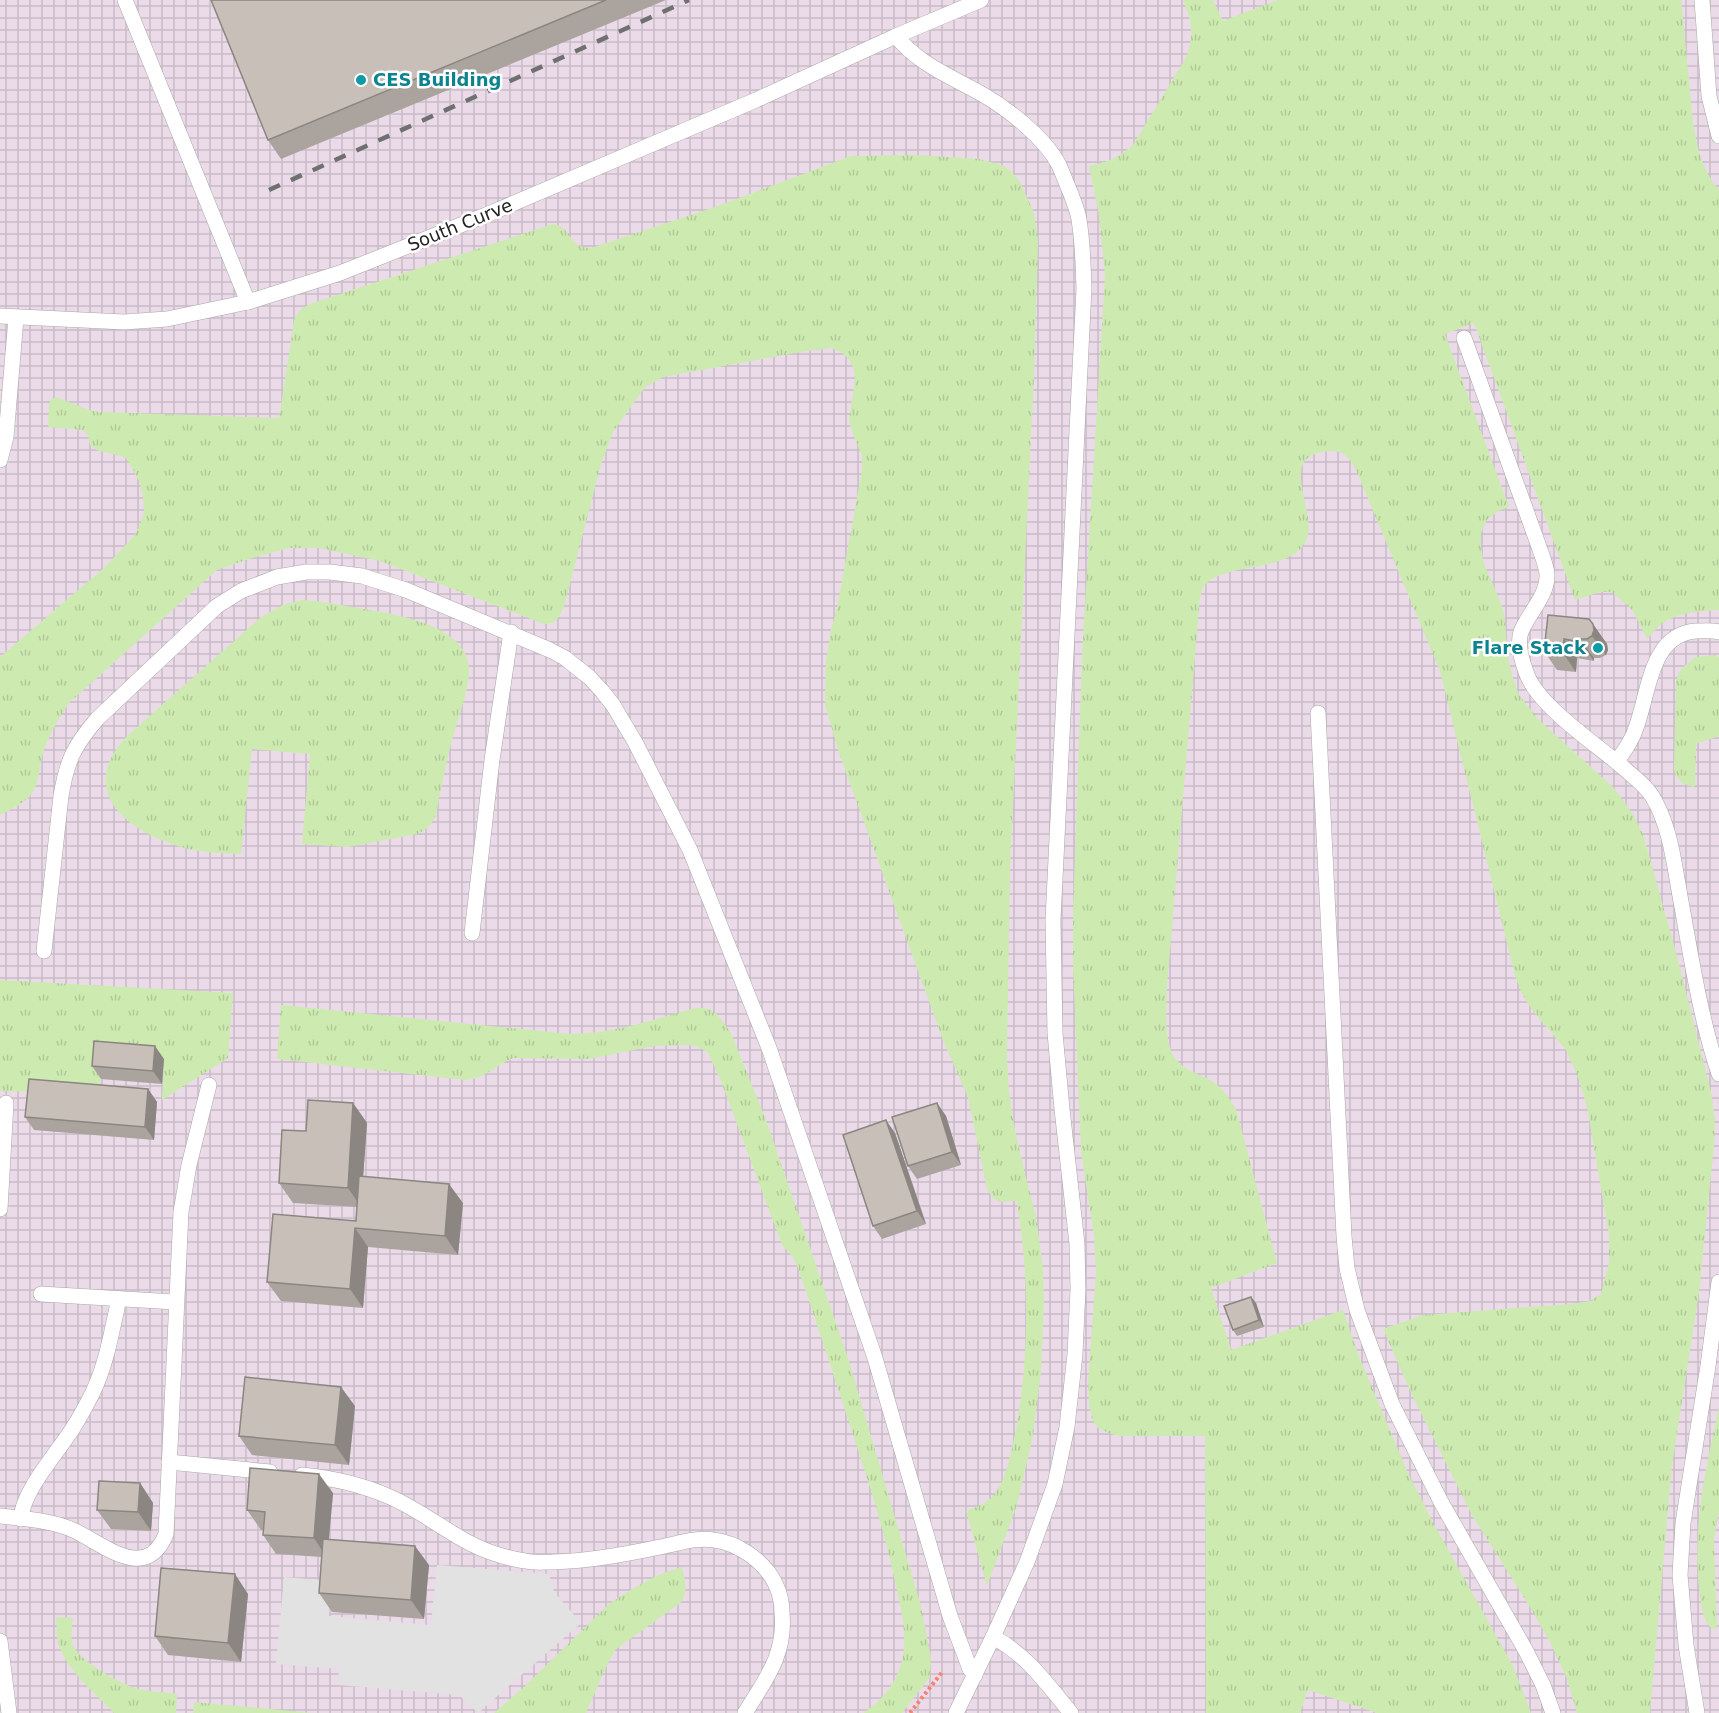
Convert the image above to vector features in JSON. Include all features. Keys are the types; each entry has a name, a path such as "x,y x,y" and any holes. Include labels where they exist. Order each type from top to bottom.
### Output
{"lane":[{"path":"125,0 248,302"},
{"name":"South Curve","path":"0,316 135,321 166,319 248,302 340,273 486,215 756,100 981,0"},
{"path":"1702,0 1709,96 1719,136"},
{"path":"896,36 905,49 945,75 983,95 1029,129 1045,145 1058,164 1079,218 1084,288 1053,920 1055,1033 1077,1244 1078,1289 1075,1354 1067,1427 1055,1484 1027,1562 956,1713"},
{"path":"0,460 6,437 16,318"},
{"path":"1464,338 1547,574 1544,591 1521,633 1520,644 1525,671 1531,684 1546,704 1617,761 1644,785 1652,796 1664,824 1673,861 1702,1013 1719,1074"},
{"path":"44,951 61,796 64,778 73,752 97,719 217,606 241,591 277,577 306,572 362,576 406,590 511,632 565,658 589,677 613,705 635,742 690,850 769,1048 875,1358 950,1616 970,1669 975,1675"},
{"path":"1617,761 1637,728 1657,657 1667,643 1677,635 1688,632 1713,630 1719,632"},
{"path":"472,933 492,760 511,632"},
{"path":"1318,713 1344,1236 1350,1279 1358,1310 1392,1404 1441,1502 1526,1651 1543,1685 1553,1713"},
{"path":"0,1516 49,1522 72,1529 125,1557 143,1557 154,1552 161,1545 166,1534 175,1302 181,1212 189,1165 209,1085"},
{"path":"0,1209 6,1103"},
{"path":"1697,1713 1686,1646 1680,1575 1683,1523 1719,1282"},
{"path":"41,1294 175,1302"},
{"path":"21,1519 27,1495 74,1427 94,1389 105,1358 119,1299"},
{"path":"169,1462 316,1476 343,1481 390,1497 490,1552 528,1562 575,1562 699,1539 714,1540 736,1546 753,1556 773,1579 782,1602 784,1627 779,1654 745,1713"},
{"path":"993,1637 1018,1652 1071,1713"},
{"path":"0,1641 9,1713"}],"path":[{"path":"910,1713 962,1647"}],"shaded area":[{"path":"0,0 1719,0 1719,1713 0,1713"},
{"path":"437,1565 549,1574 554,1592 581,1623 478,1713 459,1695 338,1685 339,1669 276,1664 284,1577 331,1581 329,1616 431,1625"}],"green space":[{"path":"1183,0 1213,0 1223,21 1278,0 1681,0 1696,138 1704,165 1719,190 1719,610 1674,617 1661,624 1647,639 1633,611 1612,592 1600,592 1575,600 1474,323 1445,334 1509,507 1498,511 1487,520 1481,533 1481,548 1484,564 1502,606 1507,651 1519,695 1540,721 1614,788 1633,814 1643,834 1711,1092 1715,1120 1714,1145 1699,1293 1672,1465 1650,1713 1577,1713 1567,1679 1552,1646 1472,1515 1413,1397 1383,1329 1423,1315 1590,1301 1601,1294 1609,1262 1609,1235 1587,1107 1578,1077 1566,1050 1533,1011 1522,994 1515,976 1440,671 1356,470 1347,457 1337,451 1314,454 1304,462 1301,473 1308,516 1305,543 1285,559 1214,578 1205,585 1201,593 1167,986 1168,1037 1170,1047 1179,1063 1216,1084 1236,1109 1277,1263 1211,1288 1231,1350 1343,1310 1358,1354 1408,1473 1513,1666 1531,1713 1377,1713 1308,1690 1300,1713 1206,1713 1205,1436 1119,1436 1097,1427 1092,1419 1088,1383 1096,1271 1094,1236 1081,1151 1073,967 1082,656 1105,275 1099,215 1089,166 1112,159 1133,145 1187,56 1191,28"},
{"path":"915,155 979,159 1002,165 1011,171 1020,182 1034,213 1038,241 1034,376 1010,867 1007,1057 1014,1125 1036,1216 1043,1269 1044,1305 1041,1371 1033,1436 1017,1505 987,1586 966,1511 983,1504 996,1492 1005,1475 1013,1444 1023,1381 1026,1338 1022,1238 1017,1201 996,1200 987,1189 968,1097 943,1040 840,756 825,705 826,661 862,470 862,456 849,420 855,379 853,367 849,359 841,352 832,348 806,351 663,377 645,387 613,432 601,464 564,607 557,620 552,623 544,624 380,561 319,548 289,548 217,570 70,702 55,726 43,753 34,790 24,802 0,815 0,657 104,568 135,535 144,511 140,483 125,457 96,450 90,445 88,435 83,430 48,427 51,399 57,397 88,410 100,412 279,418 295,317 309,304 553,224 564,229 578,245 591,248 715,207 851,156"},
{"path":"302,600 404,617 440,630 465,652 469,677 450,748 436,815 430,824 417,834 348,847 302,844 310,754 252,749 241,854 203,852 181,847 143,831 127,820 115,807 107,792 106,775 112,757 126,737 261,617 283,605"},
{"path":"1715,655 1719,657 1719,736 1696,744 1695,788 1681,782 1674,769 1676,680 1680,670 1695,657"},
{"path":"0,980 233,993 228,1058 162,1100 164,1059 103,1055 99,1097 0,1091"},
{"path":"281,1005 571,1034 618,1028 695,1008 711,1010 718,1015 731,1033 766,1120 848,1358 921,1606 931,1658 930,1677 902,1713 863,1713 889,1688 898,1672 903,1655 903,1621 890,1560 868,1481 798,1268 792,1256 782,1245 721,1081 708,1053 691,1045 654,1046 588,1059 514,1058 484,1075 465,1080 277,1059"},
{"path":"1719,1406 1719,1511 1714,1539 1717,1629 1712,1629 1705,1618 1701,1604 1697,1547 1701,1500"},
{"path":"682,1567 686,1585 683,1599 615,1650 586,1713 494,1713 609,1604 658,1575"},
{"path":"56,1617 73,1618 72,1642 75,1649 99,1670 135,1688 177,1694 176,1713 114,1713 74,1671 61,1652"},
{"path":"194,1702 312,1713 193,1713"}],"building":[{"name":"CES Building","path":"211,0 606,0 268,140"},
{"path":"1548,615 1589,619 1593,624 1592,636 1580,639 1580,642 1564,639 1563,653 1544,651"},
{"path":"94,1041 155,1046 153,1071 92,1066"},
{"path":"29,1079 148,1089 145,1127 25,1117"},
{"path":"308,1100 353,1103 348,1188 279,1183 282,1130 306,1131"},
{"path":"937,1103 952,1152 908,1166 892,1117"},
{"path":"886,1120 917,1211 873,1226 843,1135"},
{"path":"359,1176 449,1184 445,1236 355,1228 350,1289 267,1282 273,1214 356,1221"},
{"path":"1251,1297 1259,1320 1233,1330 1224,1306"},
{"path":"245,1377 341,1387 335,1445 239,1436"},
{"path":"250,1468 319,1474 314,1538 263,1535 265,1512 247,1510"},
{"path":"99,1481 140,1483 138,1512 97,1510"},
{"path":"323,1539 415,1546 411,1600 319,1593"},
{"path":"161,1568 235,1574 228,1643 155,1636"}],"railway":[{"path":"269,190 689,0"}],"place":[{"name":"CES Building","path":"361,80"},
{"name":"Flare Stack","path":"1598,648"}]}
